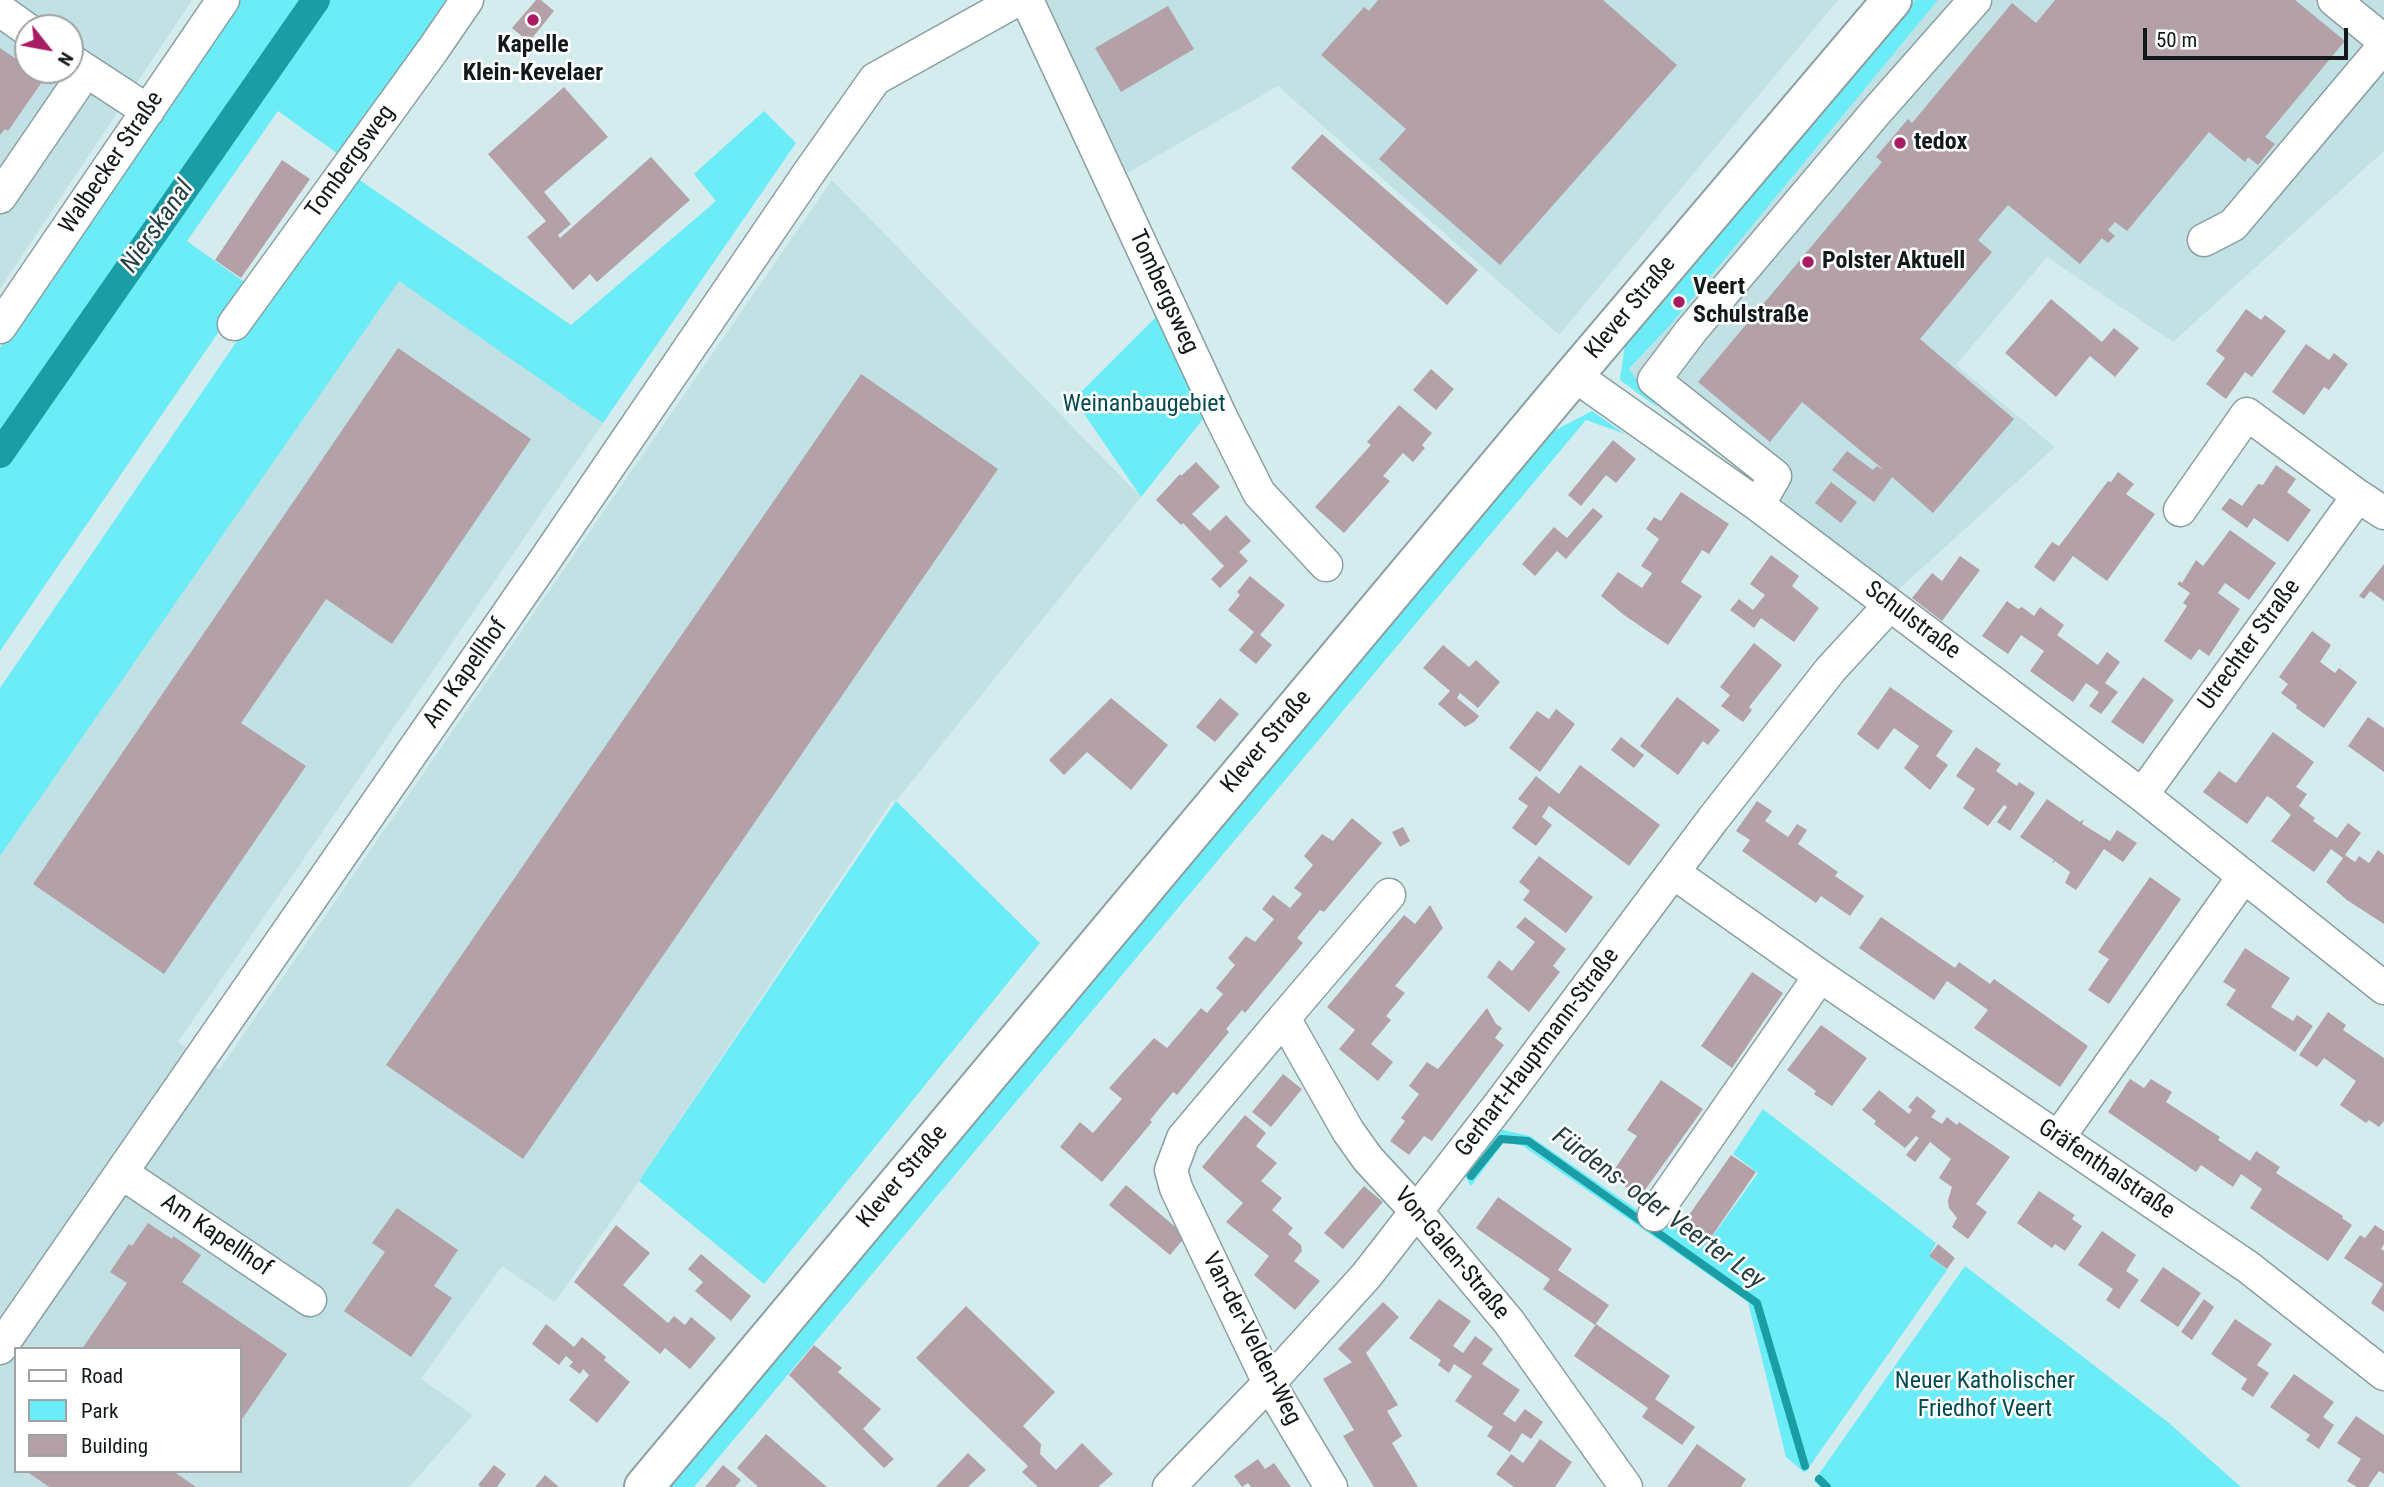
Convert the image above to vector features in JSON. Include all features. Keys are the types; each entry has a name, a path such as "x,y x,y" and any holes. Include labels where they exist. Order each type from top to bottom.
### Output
{"main road":[{"name":"Klever Straße","path":"644,1487 1574,375 1892,0"}],"street":[{"name":"Walbecker Straße","path":"0,327 223,0"},
{"name":"Tombergsweg","path":"234,324 467,0"},
{"name":"Am Kapellhof","path":"0,1348 875,79 1017,0"},
{"name":"Tombergsweg","path":"1027,0 1259,493 1326,565"},
{"path":"1758,505 1775,476 1654,380 1691,331 1876,112 1975,0"},
{"path":"2204,240 2233,225 2384,44 2334,0"},
{"path":"84,69 148,111"},
{"path":"0,197 67,84"},
{"name":"Schulstraße","path":"1574,375 1758,505 2142,795 2384,988"},
{"path":"2180,510 2247,414 2384,513"},
{"name":"Utrechter Straße","path":"2142,795 2357,496"},
{"name":"Gerhart-Hauptmann-Straße","path":"1169,1487 1366,1276 1831,669 1890,605"},
{"name":"Gräfenthalstraße","path":"1674,873 1820,976 2248,1267 2384,1374"},
{"path":"2058,1138 2244,876"},
{"path":"1284,1018 1389,894"},
{"path":"1654,1216 1820,976"},
{"name":"Von-Galen-Straße","path":"1284,1018 1348,1131 1368,1159 1417,1212 1509,1322 1626,1487"},
{"name":"Van-der-Velden-Weg","path":"1284,1018 1183,1138 1174,1155 1171,1170 1176,1188 1269,1382 1331,1487"},
{"name":"Am Kapellhof","path":"122,1173 310,1300"}],"shaded area":[{"path":"0,0 192,0 0,289"},
{"path":"1043,0 1838,0 1559,335 1278,86 1126,174"},
{"path":"1938,0 2384,0 2384,151 2173,342 2047,257 1956,365 2055,447 1898,590 1657,407 1629,370 1672,323"},
{"path":"832,180 1141,497 896,801 892,801 639,1181 555,1302 502,1266 421,1379 473,1415 409,1487 0,1487 0,856 399,280 603,423 178,1042 219,1070"}],"green space":[{"path":"237,0 458,0 341,156 278,111 187,241 250,286 0,651 0,348"},
{"path":"1915,0 1938,0 1672,323 1629,369 1657,407 1620,380 1625,344 1825,103"},
{"path":"764,111 796,143 603,423 399,281 0,856 0,688 351,174 571,325 716,201 694,174"},
{"name":"Weinanbaugebiet","path":"1161,312 1207,414 1141,497 1074,399"},
{"path":"1592,411 1625,434 1586,420 694,1487 668,1487 1546,435"},
{"path":"896,801 1040,943 764,1284 639,1181"},
{"path":"1763,1109 1936,1243 1929,1256 1947,1270 1805,1473 1786,1457 1748,1302 1523,1146 1504,1142 1471,1186 1464,1175 1499,1129 1530,1136 1656,1223 1662,1215 1707,1244 1758,1173 1733,1154"},
{"name":"Neuer Katholischer Friedhof Veert","path":"1965,1266 2169,1423 2241,1487 1820,1487 1814,1481"}],"building":[{"name":"Kapelle Klein-Kevelaer","path":"536,0 541,0 554,11 529,42 512,28"},
{"path":"1378,0 1603,0 1677,65 1500,265 1379,159 1406,129 1321,55 1364,7 1369,11"},
{"path":"2055,0 2295,0 2345,41 2265,137 2275,144 2258,165 2248,157 2245,162 2209,132 2127,231 2115,222 2108,230 2115,236 2108,243 2102,238 2080,264 2008,205 1978,240 1992,252 1920,339 2014,419 1933,513 1892,477 1874,502 1832,470 1847,451 1873,470 1877,466 1885,471 1802,402 1770,442 1698,382 1882,162 1876,157 1908,119 1912,123 2012,3 2036,23"},
{"path":"1168,6 1194,49 1121,92 1095,48"},
{"path":"0,48 14,58 14,84 41,84 8,131 5,129 0,135"},
{"path":"564,87 608,137 544,192 571,224 558,235 560,238 651,157 690,200 597,282 590,274 573,290 527,237 546,221 488,154"},
{"path":"1322,134 1478,270 1447,305 1291,168"},
{"path":"282,160 310,179 241,278 215,260"},
{"path":"2051,299 2102,342 2114,328 2139,348 2115,377 2090,356 2056,397 2005,353"},
{"path":"2246,309 2261,320 2265,315 2286,331 2252,377 2245,372 2226,399 2206,384 2225,358 2216,351"},
{"path":"2306,344 2329,360 2334,353 2348,364 2329,390 2324,387 2304,415 2272,392"},
{"path":"398,348 531,439 392,644 326,599 241,723 306,766 164,974 33,884"},
{"path":"1431,369 1454,389 1436,410 1413,390"},
{"path":"861,374 998,469 523,1159 386,1065"},
{"path":"1399,405 1432,433 1422,445 1425,448 1413,462 1403,453 1383,476 1390,481 1344,533 1315,507 1371,445 1367,442"},
{"path":"1613,440 1636,459 1616,483 1606,475 1581,506 1568,495"},
{"path":"1196,462 1220,487 1192,514 1210,531 1226,515 1251,541 1239,552 1248,561 1220,588 1211,579 1224,566 1183,523 1181,525 1156,500 1180,474 1181,476"},
{"path":"2276,465 2296,479 2287,492 2311,510 2288,542 2254,518 2247,528 2221,509 2230,498 2242,506 2258,484 2263,485"},
{"path":"2118,472 2134,484 2126,494 2155,514 2107,581 2073,556 2054,582 2034,567 2052,542 2059,546 2108,481 2111,482"},
{"path":"1831,482 1857,502 1841,523 1815,503"},
{"path":"1681,492 1729,524 1709,554 1702,550 1681,582 1702,596 1668,645 1601,596 1618,572 1642,588 1652,573 1641,566 1659,539 1646,529 1654,517 1661,521"},
{"path":"1593,508 1603,516 1566,559 1557,551 1535,576 1522,564 1554,527 1567,538"},
{"path":"2230,530 2276,563 2249,600 2225,583 2218,593 2240,609 2209,656 2199,649 2191,660 2164,641 2187,606 2183,603 2190,593 2177,584 2180,581 2182,583 2196,560 2203,566"},
{"path":"1771,555 1799,576 1792,586 1819,608 1794,642 1761,618 1754,628 1730,610 1739,599 1753,610 1765,595 1750,584"},
{"path":"1960,556 1980,570 1942,621 1912,598 1932,573 1942,581"},
{"path":"2384,564 2384,601 2370,591 2364,599 2359,596"},
{"path":"1250,576 1285,605 1260,635 1272,645 1256,664 1239,650 1254,632 1228,610 1240,595 1237,592"},
{"path":"2007,601 2034,616 2040,607 2064,625 2057,635 2098,665 2107,652 2120,662 2105,683 2118,692 2101,714 2089,706 2099,692 2086,683 2073,702 2030,671 2044,651 2021,635 2008,654 1982,636"},
{"path":"2312,631 2331,645 2320,662 2335,673 2339,668 2357,682 2324,728 2296,708 2297,705 2281,693 2288,684 2279,677"},
{"path":"1754,643 1782,665 1749,707 1752,710 1743,722 1721,706 1730,695 1720,687"},
{"path":"1443,645 1469,667 1476,660 1500,682 1478,708 1460,693 1457,698 1479,716 1465,727 1438,704 1450,691 1423,668"},
{"path":"2143,677 2174,700 2143,744 2111,722"},
{"path":"1890,687 1953,731 1936,756 1948,765 1930,790 1904,768 1919,746 1894,728 1878,750 1857,734"},
{"path":"1677,697 1720,730 1708,745 1703,741 1678,775 1640,746"},
{"path":"1111,698 1168,745 1131,790 1087,752 1064,775 1049,760"},
{"path":"1220,698 1239,714 1215,742 1196,727"},
{"path":"1556,709 1575,724 1540,772 1509,748 1537,711 1549,719"},
{"path":"2368,717 2384,728 2384,772 2348,746"},
{"path":"2273,732 2314,762 2296,787 2307,794 2299,806 2315,818 2313,821 2337,838 2348,823 2361,833 2345,855 2355,862 2359,856 2369,863 2378,850 2384,855 2384,924 2347,900 2326,882 2343,858 2331,849 2314,872 2271,841 2291,815 2272,799 2267,796 2247,824 2203,792 2219,771 2236,783"},
{"path":"1621,737 1644,755 1634,768 1611,750"},
{"path":"1976,747 2001,764 1996,771 2017,786 2019,782 2035,793 2010,831 1997,822 2007,807 2004,805 1988,826 1963,808 1975,789 1956,776"},
{"path":"1580,765 1660,825 1629,866 1549,806 1542,817 1552,825 1536,846 1512,828 1528,806 1518,799 1536,776 1559,794"},
{"path":"2047,799 2080,822 2084,819 2082,824 2110,841 2117,830 2137,843 2123,862 2104,849 2076,890 2065,883 2070,872 2055,861 2051,865 2054,860 2020,837"},
{"path":"1757,801 1772,811 1765,821 1788,837 1797,824 1807,830 1798,844 1838,872 1835,876 1864,896 1850,916 1821,896 1816,903 1742,851 1750,840 1736,831"},
{"path":"1352,818 1382,843 1324,912 1320,910 1297,938 1303,943 1245,1013 1242,1010 1226,1029 1229,1032 1177,1095 1173,1092 1102,1182 1060,1147 1080,1122 1093,1133 1122,1099 1109,1088 1154,1038 1167,1048 1201,1008 1207,1013 1223,994 1216,988 1235,965 1228,958 1246,936 1255,942 1274,919 1262,909 1273,895 1290,908 1302,894 1294,888 1313,865 1304,856 1322,834 1333,841"},
{"path":"1403,827 1410,841 1400,847 1392,832"},
{"path":"1539,856 1593,897 1566,933 1523,900 1530,891 1519,882"},
{"path":"2150,877 2181,899 2109,1004 2088,990 2109,959 2098,952"},
{"path":"1430,905 1443,928 1395,986 1405,993 1386,1016 1391,1020 1371,1044 1393,1062 1378,1081 1339,1049 1355,1030 1327,1007 1404,915 1415,924"},
{"path":"1525,917 1566,949 1553,966 1560,972 1529,1012 1487,977 1499,960 1512,971 1535,942 1516,927"},
{"path":"1881,917 1955,968 1959,962 1990,984 1994,979 2088,1046 2060,1087 1974,1028 1988,1010 1947,981 1934,1000 1859,948"},
{"path":"2245,948 2290,978 2271,1007 2293,1021 2297,1015 2313,1026 2295,1052 2226,1005 2236,990 2223,982"},
{"path":"1752,972 1783,993 1732,1068 1701,1046"},
{"path":"1487,1008 1496,1024 1502,1028 1495,1038 1504,1045 1432,1141 1424,1136 1409,1155 1390,1141 1405,1121 1401,1118 1419,1094 1409,1086 1427,1062 1438,1069"},
{"path":"2328,1012 2346,1025 2343,1030 2384,1058 2384,1121 2379,1127 2369,1120 2366,1123 2340,1105 2356,1081 2324,1058 2317,1067 2299,1055"},
{"path":"1821,1025 1867,1058 1832,1106 1787,1070"},
{"path":"1283,1074 1302,1089 1271,1127 1252,1112"},
{"path":"2130,1079 2144,1088 2151,1079 2172,1092 2166,1102 2220,1137 2218,1140 2250,1161 2256,1151 2280,1167 2276,1173 2343,1216 2342,1218 2352,1225 2328,1261 2250,1208 2262,1189 2241,1174 2233,1187 2201,1165 2196,1172 2108,1112"},
{"path":"1661,1080 1703,1109 1640,1197 1610,1176 1637,1136 1627,1130"},
{"path":"1879,1090 1909,1114 1912,1110 1908,1107 1917,1096 1936,1111 1931,1117 1942,1124 1947,1117 1957,1125 1959,1122 2010,1157 1976,1204 1987,1212 1968,1239 1952,1227 1957,1218 1949,1208 1948,1200 1952,1187 1939,1178 1951,1159 1930,1142 1915,1162 1906,1155 1919,1138 1916,1136 1905,1148 1874,1124 1876,1121 1862,1110"},
{"path":"1245,1115 1266,1133 1256,1146 1277,1163 1261,1181 1282,1198 1272,1210 1293,1228 1288,1234 1301,1245 1302,1251 1294,1261 1320,1281 1295,1310 1254,1275 1269,1256 1226,1222 1243,1203 1202,1167"},
{"path":"1731,1155 1756,1172 1707,1243 1682,1225"},
{"path":"1126,1185 1186,1236 1170,1255 1109,1205"},
{"path":"1364,1186 1383,1202 1343,1249 1324,1233"},
{"path":"2039,1191 2075,1215 2072,1219 2082,1226 2065,1251 2055,1244 2052,1248 2017,1223"},
{"path":"1498,1197 1572,1249 1558,1270 1609,1305 1595,1325 1543,1289 1550,1279 1476,1228"},
{"path":"397,1208 458,1250 434,1286 452,1298 411,1357 344,1311 385,1252 372,1243"},
{"path":"148,1223 201,1255 182,1282 287,1354 242,1419 242,1347 83,1347 127,1283 110,1272 129,1244 132,1246"},
{"path":"616,1225 650,1253 623,1285 668,1323 674,1316 685,1325 691,1317 716,1338 690,1369 665,1348 660,1354 574,1282"},
{"path":"2375,1225 2384,1231 2384,1244 2381,1249 2384,1251 2384,1312 2371,1303 2383,1284 2344,1258 2360,1235 2365,1238"},
{"path":"2102,1231 2136,1255 2126,1271 2139,1280 2119,1309 2106,1300 2113,1289 2078,1265"},
{"path":"1938,1244 1955,1258 1947,1269 1929,1256"},
{"path":"701,1254 751,1296 731,1321 695,1291 703,1282 688,1269"},
{"path":"2163,1267 2201,1293 2178,1327 2140,1301"},
{"path":"1439,1299 1471,1321 1453,1346 1463,1353 1475,1336 1493,1349 1482,1364 1520,1390 1503,1414 1515,1422 1525,1409 1543,1422 1531,1439 1522,1433 1510,1452 1487,1436 1493,1427 1455,1401 1472,1376 1454,1364 1449,1373 1438,1365 1441,1360 1409,1338"},
{"path":"2204,1299 2214,1307 2192,1340 2181,1332"},
{"path":"1383,1302 1399,1317 1366,1353 1398,1405 1387,1411 1402,1436 1392,1443 1418,1487 1374,1487 1343,1436 1354,1430 1323,1379 1352,1362 1338,1349"},
{"path":"966,1306 1055,1392 1023,1426 1041,1444 1040,1454 1056,1470 1082,1443 1113,1474 1098,1487 1038,1487 1022,1472 1028,1466 916,1358"},
{"path":"2235,1319 2272,1344 2257,1365 2269,1373 2253,1397 2241,1389 2247,1379 2211,1354"},
{"path":"546,1324 574,1347 582,1337 630,1382 597,1423 569,1400 589,1375 583,1369 580,1374 569,1366 573,1362 566,1356 559,1365 532,1344"},
{"path":"1596,1324 1670,1376 1655,1399 1695,1427 1682,1445 1642,1417 1648,1408 1574,1356"},
{"path":"814,1345 842,1368 838,1372 881,1409 863,1429 894,1459 884,1468 789,1375"},
{"path":"2294,1374 2334,1402 2323,1417 2334,1425 2319,1449 2306,1440 2310,1435 2270,1407"},
{"path":"2356,1416 2384,1435 2384,1474 2379,1471 2368,1487 2357,1487 2347,1481 2361,1459 2337,1443"},
{"path":"766,1434 827,1487 758,1487 737,1468"},
{"path":"1540,1439 1572,1462 1555,1487 1514,1487 1496,1474 1511,1454 1523,1463"},
{"path":"1697,1444 1746,1479 1741,1487 1667,1487"},
{"path":"968,1453 986,1470 968,1487 936,1487"},
{"path":"1258,1459 1265,1469 1274,1463 1291,1487 1251,1487 1248,1483 1242,1487 1234,1476"},
{"path":"494,1465 506,1474 497,1487 478,1485"},
{"path":"723,1465 741,1480 735,1487 705,1487"},
{"path":"29,1473 176,1473 196,1487 49,1487"},
{"path":"545,1475 559,1487 535,1487"}],"waterway":[{"name":"Nierskanal","path":"0,454 316,0"},
{"name":"Fürdens- oder Veerter Ley","path":"1471,1176 1501,1139 1528,1141 1757,1303 1805,1466"},
{"name":"Fürdens- oder Veerter Ley","path":"1819,1479 1827,1487"}],"place":[{"name":"Kapelle Klein-Kevelaer","path":"533,20"},
{"name":"tedox","path":"1900,143"},
{"name":"Polster Aktuell","path":"1808,262"},
{"name":"Veert Schulstraße","path":"1679,302"}]}
